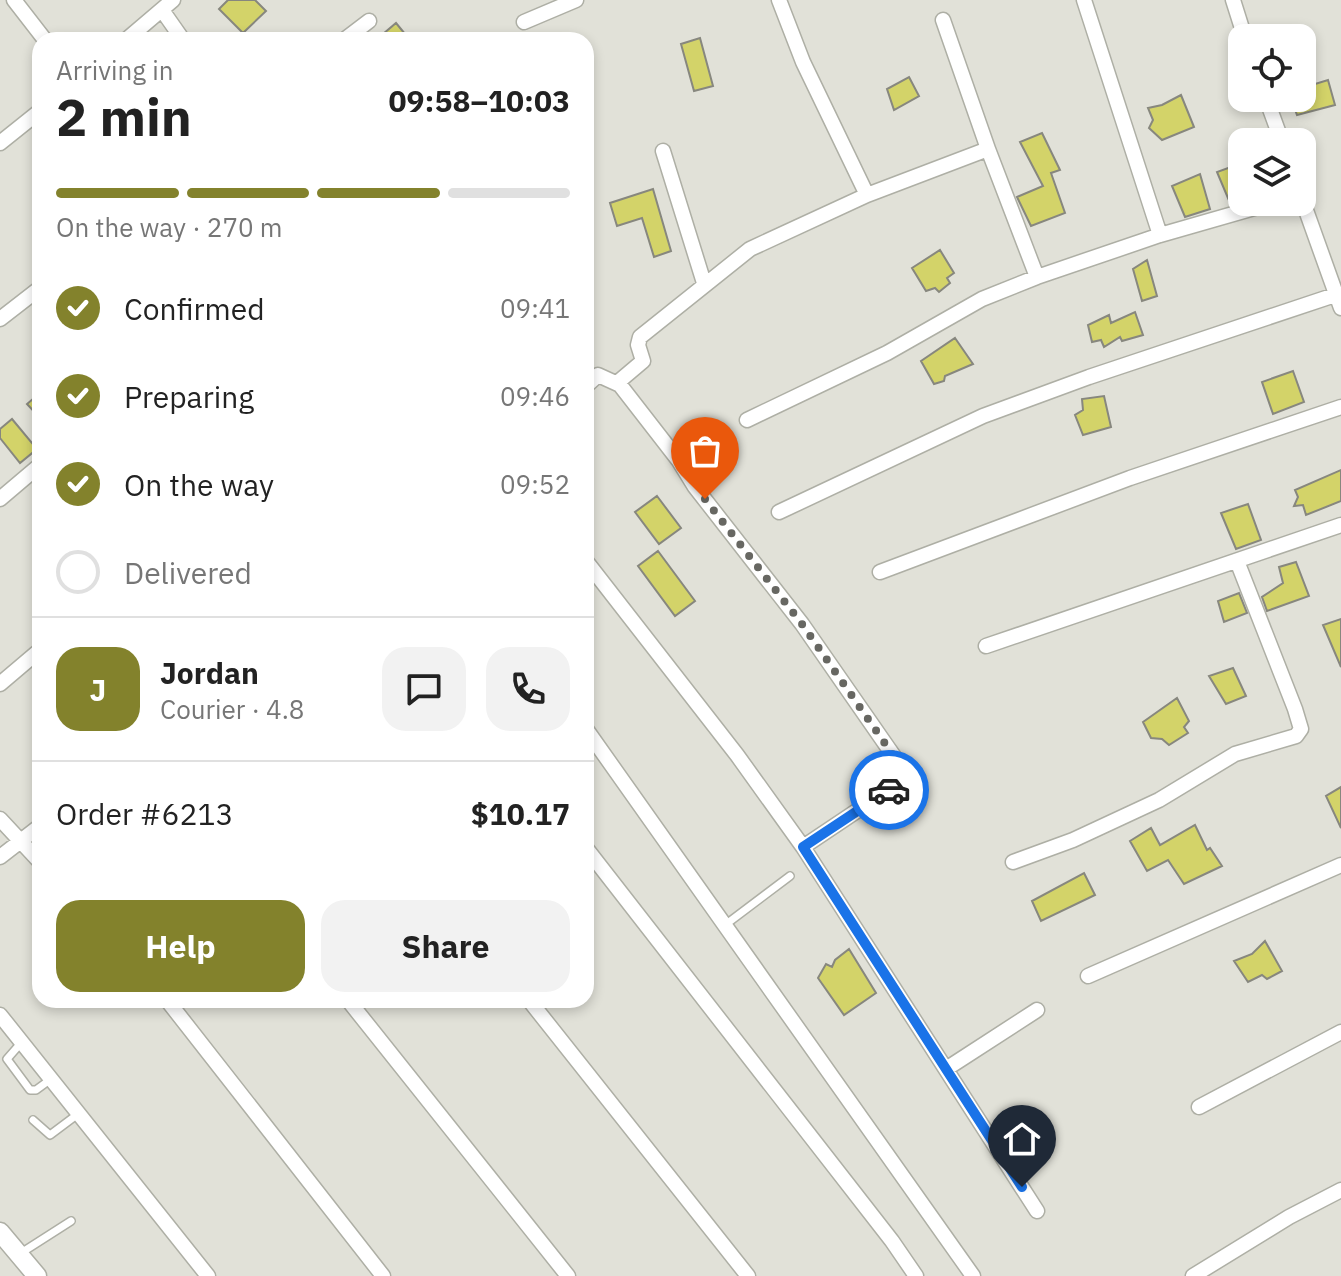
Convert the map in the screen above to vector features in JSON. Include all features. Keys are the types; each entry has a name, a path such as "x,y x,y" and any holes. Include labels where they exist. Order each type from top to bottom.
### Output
{"street":[{"path":"14,0 39,32"},
{"path":"524,22 576,0"},
{"path":"779,0 803,62 867,195"},
{"path":"1084,0 1160,235"},
{"path":"1233,0 1241,24"},
{"path":"136,32 168,5 180,32"},
{"path":"943,20 1037,277"},
{"path":"355,32 369,21"},
{"path":"0,143 32,117"},
{"path":"620,381 643,361 638,345 640,337 750,249 867,195 988,149"},
{"path":"663,151 704,283"},
{"path":"747,420 887,353 982,299 1160,235 1228,215"},
{"path":"779,512 983,416 1089,377 1338,302 1308,216"},
{"path":"0,319 32,294"},
{"path":"594,379 598,375 620,381 802,624 900,765 902,776 897,784 803,847"},
{"path":"880,572 1130,478 1341,407"},
{"path":"0,499 32,472"},
{"path":"986,646 1341,525"},
{"path":"1013,862 1073,840 1159,800 1235,754 1299,733 1301,729 1295,709 1237,561"},
{"path":"594,571 737,755 803,847 1037,1211"},
{"path":"0,684 32,657"},
{"path":"594,740 973,1276"},
{"path":"0,819 32,854"},
{"path":"0,857 32,832"},
{"path":"594,858 916,1276"},
{"path":"1088,976 1341,865"},
{"path":"173,1008 383,1276"},
{"path":"354,1008 568,1276"},
{"path":"535,1008 748,1276"},
{"path":"946,1069 1037,1010"},
{"path":"0,1015 208,1276"},
{"path":"1199,1107 1341,1032"},
{"path":"1193,1276 1299,1211 1341,1190"},
{"path":"0,1232 37,1276"}],"lane":[{"path":"725,925 790,876"},
{"path":"22,1042 7,1056 9,1062 33,1091 51,1079"},
{"path":"33,1120 50,1135 78,1114"},
{"path":"19,1254 71,1221"}],"building":[{"path":"228,0 255,0 266,11 242,32 219,9"},
{"path":"396,23 403,32 385,32"},
{"path":"700,38 713,86 694,91 681,44"},
{"path":"909,77 919,96 894,110 887,89"},
{"path":"1328,80 1335,105 1316,110 1316,84"},
{"path":"1181,95 1194,127 1162,140 1149,128 1153,120 1148,108"},
{"path":"1042,133 1060,170 1051,173 1065,213 1031,226 1017,197 1043,186 1020,142"},
{"path":"1228,168 1228,198 1217,172"},
{"path":"1200,174 1210,209 1185,217 1172,186"},
{"path":"653,189 671,251 654,257 642,218 617,226 610,203"},
{"path":"940,250 954,273 947,278 950,283 939,292 935,288 926,291 912,268"},
{"path":"1147,260 1157,296 1142,301 1133,269"},
{"path":"1135,312 1143,335 1122,341 1120,337 1104,347 1101,340 1092,342 1088,325 1109,315 1111,323"},
{"path":"955,338 973,364 934,384 921,361"},
{"path":"1293,371 1304,402 1273,414 1262,382"},
{"path":"1104,396 1111,427 1083,435 1075,415 1083,410 1082,399"},
{"path":"12,419 32,443 32,453 20,463 0,438 0,429"},
{"path":"1341,470 1341,501 1306,515 1303,505 1294,506 1298,497 1295,490"},
{"path":"657,496 681,528 659,544 635,512"},
{"path":"1248,504 1261,540 1236,549 1221,513"},
{"path":"658,551 695,601 675,616 638,566"},
{"path":"1296,562 1309,596 1267,611 1262,597 1283,583 1279,567"},
{"path":"1239,593 1247,613 1224,622 1218,601"},
{"path":"1341,619 1341,667 1323,625"},
{"path":"1233,668 1246,696 1226,704 1209,676"},
{"path":"1177,698 1189,721 1184,727 1188,733 1169,745 1162,739 1151,738 1143,722"},
{"path":"1341,787 1341,828 1326,796"},
{"path":"1195,825 1207,850 1210,848 1222,866 1184,884 1168,860 1147,871 1130,841 1151,828 1160,845"},
{"path":"1084,873 1095,895 1041,921 1032,901"},
{"path":"1265,941 1282,971 1267,979 1262,975 1248,982 1234,961 1252,954"},
{"path":"849,949 876,993 844,1015 818,978 826,964 832,967 835,960"}],"way so far":[{"path":"705,499 802,624 900,765 902,776 889,790"}],"route":[{"path":"889,790 803,847 1022,1187"}]}
